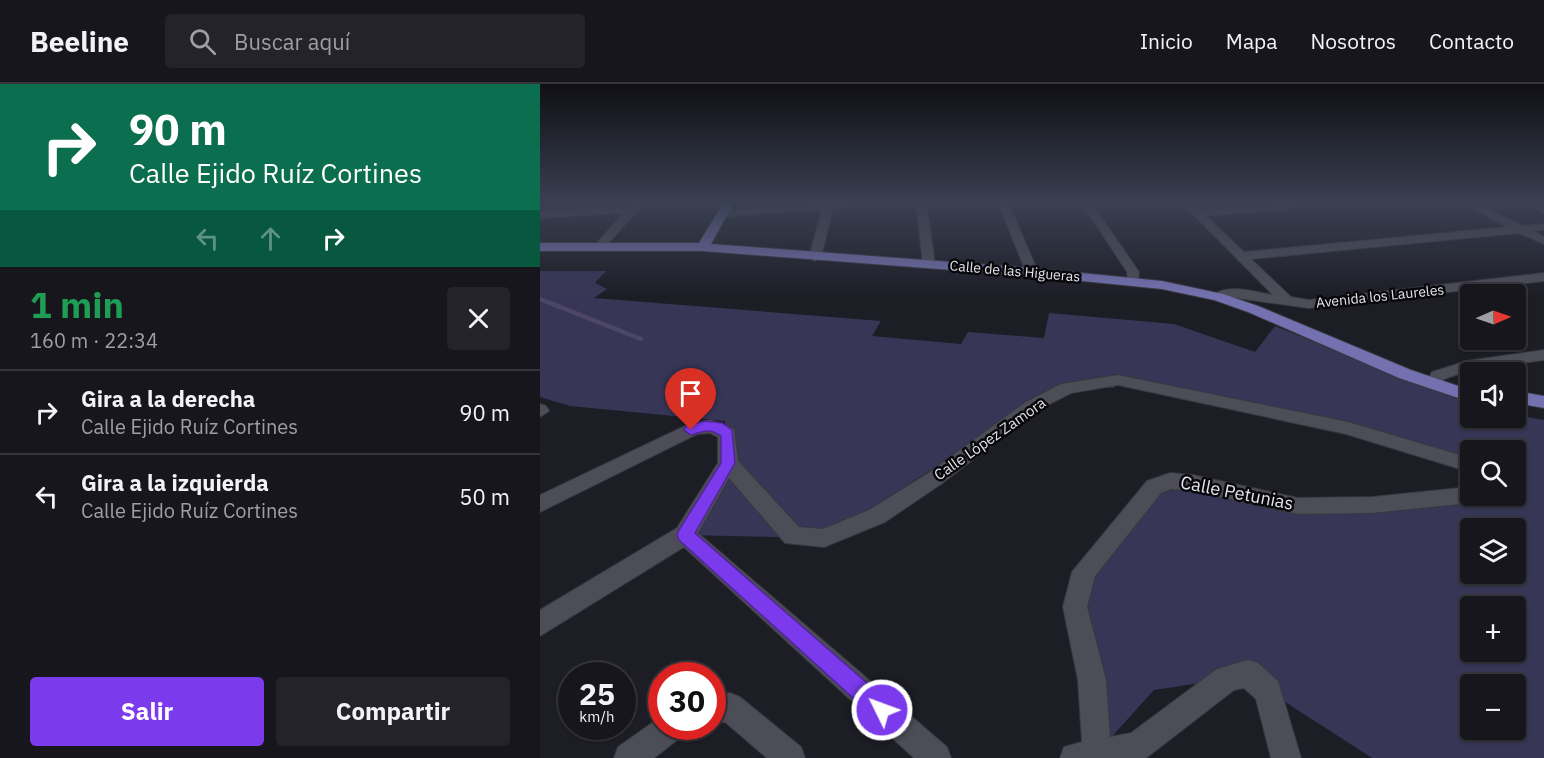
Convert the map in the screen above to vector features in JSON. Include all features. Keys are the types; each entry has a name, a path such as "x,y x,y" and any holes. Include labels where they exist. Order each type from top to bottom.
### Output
{"main road":[{"path":"705,245 711,233"},
{"name":"Calle de las Higueras","path":"540,242 705,245 1134,279 1223,295 1460,391"},
{"name":"Calle de las Higueras","path":"540,247 604,242"},
{"name":"Calle de las Higueras","path":"1436,380 1460,384"},
{"path":"1526,399 1544,402"},
{"path":"1526,410 1544,413"}],"street":[{"path":"604,242 612,233"},
{"path":"816,255 821,233"},
{"path":"925,233 928,262"},
{"path":"1016,233 1031,270"},
{"path":"1106,233 1134,279"},
{"path":"1219,233 1288,302"},
{"path":"1243,256 1474,233"},
{"path":"1528,233 1544,242"},
{"name":"Avenida los Laureles","path":"1223,295 1319,303 1544,277"},
{"path":"1436,380 1467,366 1544,355"},
{"name":"Calle López Zamora","path":"728,463 793,536 824,538 878,516 934,479 1032,406 1067,388 1118,380 1348,428 1460,461"},
{"path":"540,504 691,430 705,426 717,427 728,434 728,463 685,535 540,624"},
{"name":"Calle Petunias","path":"1086,755 1092,680 1075,607 1084,572 1154,487 1170,481 1193,483 1298,506 1372,505 1460,496"},
{"path":"685,535 936,758"},
{"path":"1086,755 1137,747 1227,679 1248,673 1268,691 1286,758"},
{"path":"726,707 730,707 790,758"},
{"path":"630,758 654,740"}],"shaded area":[{"path":"540,271 606,271 595,283 607,289 594,298 881,321 872,336 961,344 968,332 1044,338 1049,313 1174,324 1255,352 1275,326 1460,400 1460,428 1526,428 1526,417 1544,420 1544,758 1372,758 1268,691 1227,679 1154,690 1097,753 1084,572 1170,481 1298,506 1460,496 1460,506 1526,506 1526,440 1460,440 1460,462 1348,428 1118,380 1114,388 1067,388 1032,406 824,538 685,535 728,463 725,421 570,406 540,397"}],"waterway":[{"path":"540,299 641,339"}],"route":[{"path":"691,430 705,426 717,427 728,434 728,463 685,535 882,710"}]}
